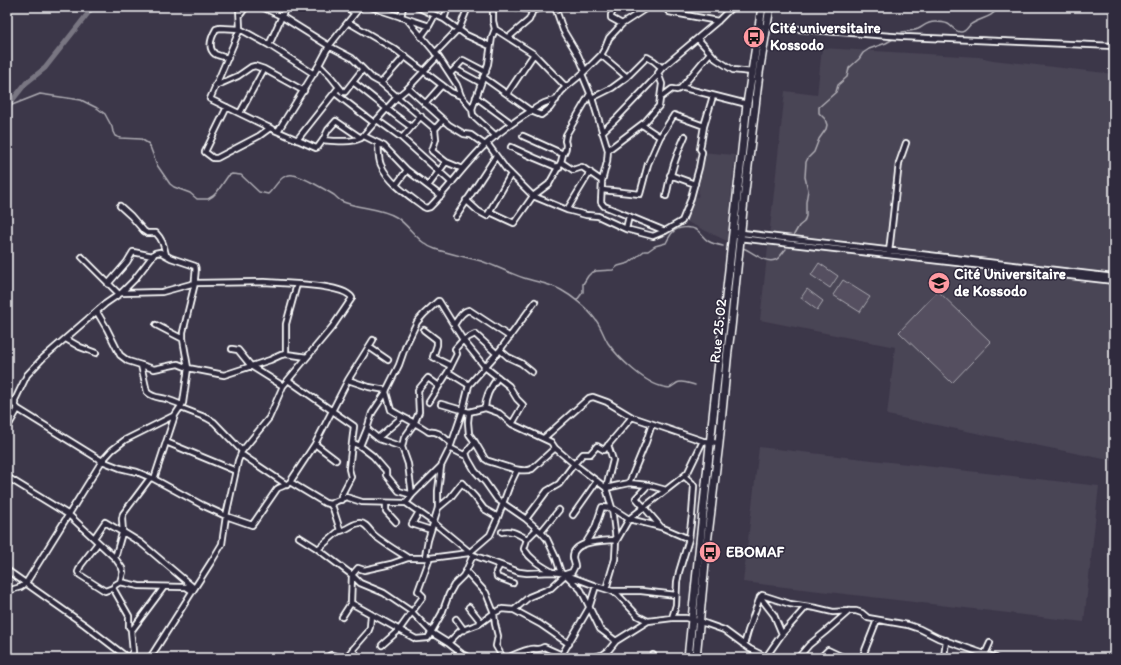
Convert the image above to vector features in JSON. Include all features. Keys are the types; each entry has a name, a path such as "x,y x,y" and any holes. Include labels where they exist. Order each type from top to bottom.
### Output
{"main road":[{"path":"688,658 703,517 706,441 733,235 747,104 752,72 763,27 762,7"},
{"name":"Rue 25.02","path":"696,658 706,552 763,27 770,7"}],"street":[{"path":"239,7 240,30 210,99 316,148 336,121 362,137 387,148 407,170 442,196"},
{"path":"240,15 246,7"},
{"path":"262,7 281,16 329,46 352,58 372,78 381,83 435,129 436,140 432,151 446,162 463,169"},
{"path":"269,45 286,7"},
{"path":"346,7 355,13"},
{"path":"278,131 304,91 329,46 360,7"},
{"path":"371,7 429,26"},
{"path":"401,17 403,7"},
{"path":"417,7 444,19 466,35 490,46"},
{"path":"444,19 448,7"},
{"path":"323,140 356,140 362,137 397,97 424,71 458,30 463,23 468,7"},
{"path":"492,7 495,29 490,46 486,72 472,109 473,115 496,136"},
{"path":"516,7 533,10 550,7"},
{"path":"555,7 563,30 578,55 608,150 607,162 602,181 601,202 604,206 665,231"},
{"path":"583,7 588,7"},
{"path":"615,7 610,15 611,18 622,24"},
{"path":"484,77 531,111 541,115 548,111 566,87 601,55 609,38 622,24 648,7"},
{"path":"668,7 670,12 718,21"},
{"path":"602,132 658,75 662,68 718,21 732,7"},
{"path":"509,37 530,19 533,10"},
{"path":"421,37 435,15"},
{"path":"407,19 437,55 457,85 461,96 472,109"},
{"path":"348,22 396,50 451,92 461,96"},
{"path":"763,27 904,37 1114,46"},
{"path":"228,58 216,54 211,48 211,39 216,29 240,30 269,45 314,74"},
{"path":"495,29 534,54 566,87"},
{"path":"698,38 716,59 733,70 752,72"},
{"path":"681,88 710,52"},
{"path":"507,94 534,54"},
{"path":"601,55 627,77"},
{"path":"381,83 405,56"},
{"path":"490,212 514,223 533,196 549,184 566,149 566,135 591,96 609,90 627,77 647,57 662,68"},
{"path":"450,74 463,60 486,72"},
{"path":"319,65 344,92 363,69"},
{"path":"215,86 238,76 251,67 258,66 304,91"},
{"path":"240,113 264,69"},
{"path":"455,69 482,83"},
{"path":"608,150 642,125 659,106 662,84 658,75"},
{"path":"353,82 411,127"},
{"path":"425,104 442,85"},
{"path":"297,140 339,87"},
{"path":"408,88 443,120 464,134 471,135 486,144 506,169 533,196 567,210 586,215 598,216 626,229 653,236 682,221 690,201 702,156 702,151 700,149 704,126 713,96"},
{"path":"660,98 672,89 678,90 684,88 747,104"},
{"path":"334,93 402,138 452,183"},
{"path":"476,97 512,123"},
{"path":"378,143 380,164 386,174 396,185 426,208 430,207 442,196 463,169 486,144 512,123 542,103 556,100"},
{"path":"227,107 205,152 213,158 217,158 259,136 270,128"},
{"path":"602,190 640,194 648,164 660,137 674,115 704,126"},
{"path":"402,138 421,116"},
{"path":"435,129 443,120"},
{"path":"642,125 660,137"},
{"path":"523,136 563,154"},
{"path":"666,196 670,174 685,136"},
{"path":"889,253 899,163 906,143"},
{"path":"511,147 558,168"},
{"path":"456,217 496,156"},
{"path":"428,186 446,162"},
{"path":"561,162 573,170 581,167 602,181"},
{"path":"396,185 407,170"},
{"path":"567,210 590,172"},
{"path":"466,200 486,216 490,212 511,174"},
{"path":"670,174 695,184"},
{"path":"120,206 131,216 144,232 156,233 161,238 166,255"},
{"path":"626,229 629,216"},
{"path":"733,235 1114,277"},
{"path":"108,284 127,262 133,252 153,256"},
{"path":"115,558 122,532 122,516 152,479 175,415 182,406 188,368 183,332 195,283 196,267 157,252 134,280 120,294 43,358 26,375 15,400 15,405 18,409 102,461 118,468 135,471 152,479 202,505 226,516 253,524 277,489 289,484 315,444 348,380 373,340"},
{"path":"889,253 1114,282"},
{"path":"82,257 108,284 120,294 162,292 195,283 264,282 297,284 337,290 350,295 352,298 333,326 283,386 270,418 242,453 236,471 226,516 222,544 150,658"},
{"path":"286,354 286,328 297,284"},
{"path":"360,446 372,413 386,391 399,365 406,345 417,322 438,301 463,340 485,368 498,376 509,386 517,399 523,405 512,424"},
{"path":"406,503 441,466 451,446 463,410 469,385 510,337 535,302"},
{"path":"454,325 466,310 469,310 510,337"},
{"path":"97,312 120,355 125,360 154,369 176,364 188,368 224,375 270,360 280,355 286,354 307,357"},
{"path":"156,325 183,338"},
{"path":"424,330 437,340 432,357 451,366"},
{"path":"429,402 448,372 457,354 455,349 463,340 475,334 498,352 521,363 532,372"},
{"path":"66,339 96,354"},
{"path":"369,347 388,360"},
{"path":"232,349 238,350 251,366 283,386"},
{"path":"141,365 147,392 149,394 165,399 208,418 214,422 242,453 289,484 323,502 330,504 346,497 362,502 406,503 433,522 471,554 519,572 552,572 566,574 612,591 618,595 638,616 648,621"},
{"path":"448,372 469,385"},
{"path":"485,408 490,390 498,376"},
{"path":"412,495 408,464 402,447 404,438 414,424 419,412 418,390 428,378 439,386"},
{"path":"288,380 354,426 349,469 351,477 341,500"},
{"path":"348,380 386,391"},
{"path":"386,391 391,410 429,432 434,431 440,434 451,446 464,455 475,442"},
{"path":"544,438 591,397 595,397 607,402 632,418 706,441 719,443"},
{"path":"442,404 469,412 485,408 500,413 512,424 551,442 555,448 574,464 606,488"},
{"path":"7,428 18,409"},
{"path":"469,412 469,434 487,460 524,471 529,470 555,448"},
{"path":"7,591 21,587 26,583 102,461 112,450 128,438 175,415"},
{"path":"378,438 402,417"},
{"path":"526,519 548,491 559,484 574,464 584,454 590,454 597,446 604,450 632,418"},
{"path":"629,483 652,424"},
{"path":"367,430 378,438 402,447"},
{"path":"616,540 629,519 688,472 706,441"},
{"path":"166,442 236,471"},
{"path":"353,443 360,446 373,456 386,471 386,475 399,491 412,495"},
{"path":"315,444 336,460"},
{"path":"606,589 615,559 616,540 612,508 606,488 613,460 608,445"},
{"path":"466,453 474,471 485,482 497,499 526,519 546,539 556,558 560,573"},
{"path":"382,645 399,630 423,596 418,591 428,558 426,550 438,508 438,491 441,466"},
{"path":"351,603 416,639 428,638 442,613 454,585 466,571 471,554 489,536 504,504 509,487 517,470"},
{"path":"672,618 676,605 676,582 689,539 692,515 694,486 684,476"},
{"path":"7,477 69,515 94,538 115,558 123,570 120,582"},
{"path":"573,515 597,481"},
{"path":"606,488 629,483 648,485 666,490"},
{"path":"438,508 450,498 462,484 484,509 498,517"},
{"path":"648,485 636,498 661,527"},
{"path":"386,503 386,510 396,522"},
{"path":"330,504 333,508 340,531"},
{"path":"585,544 595,528 602,507 612,508 629,519 661,527 689,539"},
{"path":"552,572 536,563 524,550 524,547 527,540 539,531 560,510"},
{"path":"419,512 412,524 431,530"},
{"path":"692,515 703,517"},
{"path":"94,538 106,522 141,543 193,589"},
{"path":"318,549 340,531 360,523 386,544 408,558"},
{"path":"502,532 514,532 527,540"},
{"path":"299,537 318,549 360,583 384,593 412,612 432,633 470,658"},
{"path":"514,610 530,596 551,588 566,574 572,572 575,566 573,556 575,551 580,546 616,540"},
{"path":"98,543 81,565 78,572 80,575 104,590 113,588 120,582 139,586 186,587 193,589"},
{"path":"342,617 351,603 352,575 358,568 364,570 391,564 408,558 428,558 471,554"},
{"path":"500,565 496,572 497,577 513,583"},
{"path":"7,570 128,658 133,652 131,630 129,627 129,616 113,588"},
{"path":"466,571 486,593 494,613 498,636 496,646 502,658"},
{"path":"566,574 581,590 600,629 616,641"},
{"path":"508,658 533,649 538,650 544,648 561,657 589,608 596,586"},
{"path":"131,630 164,587"},
{"path":"612,591 641,591 676,595"},
{"path":"760,596 764,595 790,604 834,612 861,612 868,618 908,625 930,633 938,638 996,658"},
{"path":"744,645 760,596"},
{"path":"760,596 774,615 782,634"},
{"path":"592,658 600,656 608,651 616,641 648,621 686,618 724,630 744,645 767,658 782,634 806,606"},
{"path":"470,607 481,622"},
{"path":"448,643 460,631 479,624 502,609 514,610 540,624 569,644"},
{"path":"798,658 809,646 849,611"},
{"path":"326,658 331,655 345,658 368,632 371,615"},
{"path":"456,619 464,630"},
{"path":"862,658 877,620"},
{"path":"944,658 946,640"},
{"path":"988,656 990,643"},
{"path":"352,650 356,654 354,658"},
{"path":"820,658 826,650 845,658"}],"shaded area":[{"name":"Cité Universitaire de Kossodo","path":"822,48 979,57 993,60 1114,74 1114,461 887,415 895,347 760,320 785,91 817,95"},
{"path":"702,152 735,155 727,241 683,220 694,197 698,197"},
{"path":"819,263 838,276 830,288 811,275"},
{"path":"843,280 870,297 860,312 833,295"},
{"path":"807,289 823,301 817,310 801,298"},
{"path":"938,291 991,342 952,383 899,332"},
{"path":"759,447 1099,486 1084,622 743,582"}],"waterway":[{"path":"7,107 26,83 45,68 93,7"},
{"path":"902,32 916,30 932,22 946,23 957,31 962,32 974,22 992,14 999,7"},
{"path":"792,238 799,226 804,222 806,216 808,190 805,177 806,162 814,152 827,125 825,119 819,113 819,107 836,92 838,85 847,77 849,68 863,53 895,38"},
{"path":"7,107 40,94 81,100 105,114 115,136 120,138 141,139 149,144 157,165 170,184 190,193 197,199 208,199 213,196 228,176 232,174 241,175 259,192 268,194 285,176 293,175 302,178 348,204 383,211 396,217 429,247 481,261 518,276 547,284 561,290 588,311 597,322 606,340 613,349 625,363 641,376 657,385 667,388 681,382 695,385"},
{"path":"577,300 583,292 583,284 591,273 596,271 613,270 618,266 629,263 644,251 648,251 655,246 666,243 675,230 681,228 694,229 708,241 723,246"},
{"path":"743,248 763,259 771,261 778,258 786,249"}],"place":[{"name":"Cité universitaire Kossodo","path":"754,37"},
{"name":"Cité Universitaire de Kossodo","path":"939,283"},
{"name":"EBOMAF","path":"710,552"}]}
